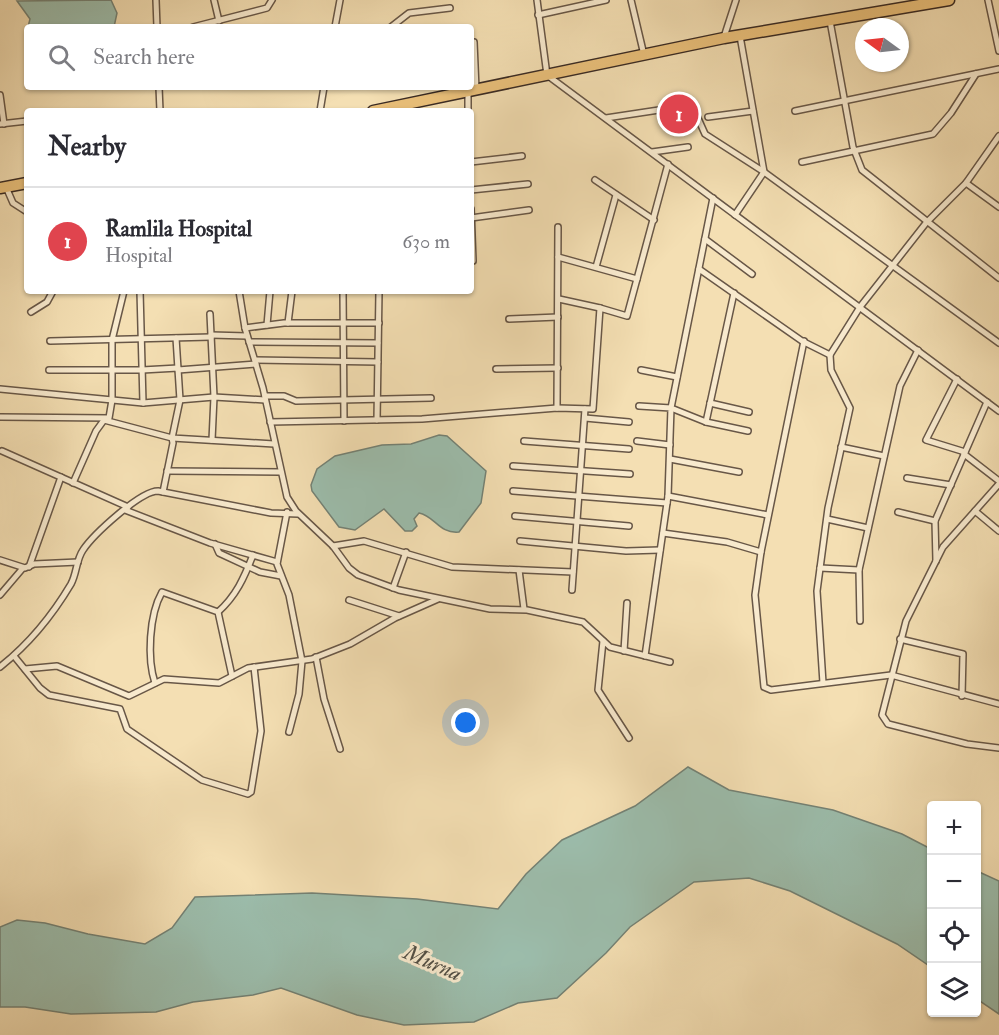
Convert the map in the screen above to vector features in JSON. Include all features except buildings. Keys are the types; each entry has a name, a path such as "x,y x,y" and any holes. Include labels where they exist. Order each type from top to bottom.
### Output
{"highway":[{"path":"474,90 724,38 942,1"},
{"path":"387,108 472,90"},
{"path":"3,188 24,184"}],"street":[{"path":"156,0 158,24"},
{"path":"214,0 219,21"},
{"path":"206,24 267,8 272,0"},
{"path":"336,24 340,0"},
{"path":"537,0 548,75 999,411"},
{"path":"538,15 606,0"},
{"path":"631,0 644,55"},
{"path":"724,38 736,0"},
{"path":"988,0 999,51"},
{"path":"395,24 409,13 450,8"},
{"path":"830,21 855,151 865,174 999,278"},
{"path":"735,215 764,172 740,36"},
{"path":"795,111 999,69"},
{"path":"802,162 933,134 951,113 976,74"},
{"path":"160,90 160,108"},
{"path":"320,108 324,90"},
{"path":"469,108 472,90"},
{"path":"0,95 2,124 24,121"},
{"path":"606,118 690,104 703,133 764,172 999,344"},
{"path":"708,117 753,111"},
{"path":"823,683 817,596 827,519 850,405 831,370 830,355 860,307 926,223 966,183 999,136"},
{"path":"652,153 688,147"},
{"path":"474,162 522,156"},
{"path":"559,299 627,316 668,164"},
{"path":"594,180 654,220"},
{"path":"966,183 999,207"},
{"path":"474,190 528,184"},
{"path":"3,188 13,203 24,210"},
{"path":"596,267 616,195"},
{"path":"645,656 668,500 671,408 713,198"},
{"path":"474,219 529,210"},
{"path":"557,408 558,228"},
{"path":"705,239 752,274"},
{"path":"558,257 638,279"},
{"path":"699,269 804,341 830,355"},
{"path":"706,422 734,293"},
{"path":"31,312 46,302 51,294"},
{"path":"74,483 96,431 111,414 112,340 123,294"},
{"path":"140,294 143,403"},
{"path":"239,294 245,328 265,398 280,472 289,501 299,514 333,546 353,572 393,588 439,599 490,609 524,609 585,623 610,647 670,662"},
{"path":"267,325 270,294"},
{"path":"288,323 292,294"},
{"path":"343,294 344,421"},
{"path":"377,420 379,294"},
{"path":"270,422 422,419 557,408 593,409 600,309"},
{"path":"210,314 214,397 212,440"},
{"path":"509,319 558,317"},
{"path":"245,328 288,323 379,323"},
{"path":"50,340 141,340 211,336 378,343"},
{"path":"163,492 180,400 176,338"},
{"path":"804,341 768,515 755,596 762,684 767,689 891,675 962,696 999,704"},
{"path":"860,621 859,570 900,386 918,350"},
{"path":"48,370 178,369 255,362 378,362"},
{"path":"496,369 558,368"},
{"path":"641,370 677,377"},
{"path":"957,380 926,440 964,453 999,482 945,545 904,623 882,715 884,722 966,744 999,748"},
{"path":"0,389 143,403 214,397 284,396 296,401 431,398"},
{"path":"936,562 935,521 987,402"},
{"path":"710,403 749,412"},
{"path":"639,406 671,408 706,422 748,431"},
{"path":"572,590 585,409"},
{"path":"0,417 104,420 172,438 274,444"},
{"path":"585,418 630,422"},
{"path":"524,441 628,449"},
{"path":"637,441 670,445"},
{"path":"842,447 884,456"},
{"path":"2,451 126,508 215,544 277,562"},
{"path":"670,459 739,472"},
{"path":"513,466 630,474"},
{"path":"167,471 280,472"},
{"path":"26,568 61,477"},
{"path":"907,478 951,485"},
{"path":"513,491 668,500 768,515"},
{"path":"0,667 30,642 70,585 86,546 126,508 148,493 163,492 286,514 299,514"},
{"path":"289,501 277,562 290,595 302,661 299,694 289,732"},
{"path":"975,511 999,531"},
{"path":"898,512 935,521"},
{"path":"515,516 629,526"},
{"path":"827,519 868,528"},
{"path":"663,533 727,542 761,552"},
{"path":"333,546 364,541 452,567 573,572"},
{"path":"520,541 626,551 660,550"},
{"path":"215,544 219,554 248,567 281,576"},
{"path":"393,588 406,552"},
{"path":"218,612 231,601 253,555"},
{"path":"0,560 26,568"},
{"path":"0,595 26,568 34,564 78,562"},
{"path":"820,568 859,570"},
{"path":"519,570 524,609"},
{"path":"155,683 152,674 153,627 160,594 164,592 198,607 218,612"},
{"path":"25,669 57,666 129,696 165,679 217,684 254,667 302,661 350,644 399,616 439,599"},
{"path":"349,600 399,616"},
{"path":"624,651 627,603"},
{"path":"218,612 232,676"},
{"path":"900,639 963,654 962,696"},
{"path":"603,641 598,690 629,738"},
{"path":"14,656 49,695 120,709 127,729 202,780 248,794 251,792 260,735 254,667"},
{"path":"316,657 325,704 340,748"}],"water":[{"path":"111,0 117,13 115,24 29,24 30,19 17,1"},
{"path":"439,435 447,436 486,471 481,503 459,532 442,528 419,513 414,519 417,526 412,531 405,531 384,509 355,530 339,527 312,491 311,485 317,469 335,456 382,445 411,444"},
{"name":"Murna","path":"688,767 729,790 833,810 902,834 927,847 927,964 897,944 790,891 749,878 694,882 630,927 606,953 557,998 518,1003 474,1022 404,1025 357,1015 281,988 253,995 193,1002 156,1012 71,1014 25,1007 0,1007 0,927 17,920 45,923 88,934 145,944 172,928 195,897 312,893 417,899 498,909 526,874 562,840 635,806"},
{"path":"981,873 999,881 999,1014 981,1002"}],"place":[{"name":"Ramlila Hospital","path":"679,114"}]}
